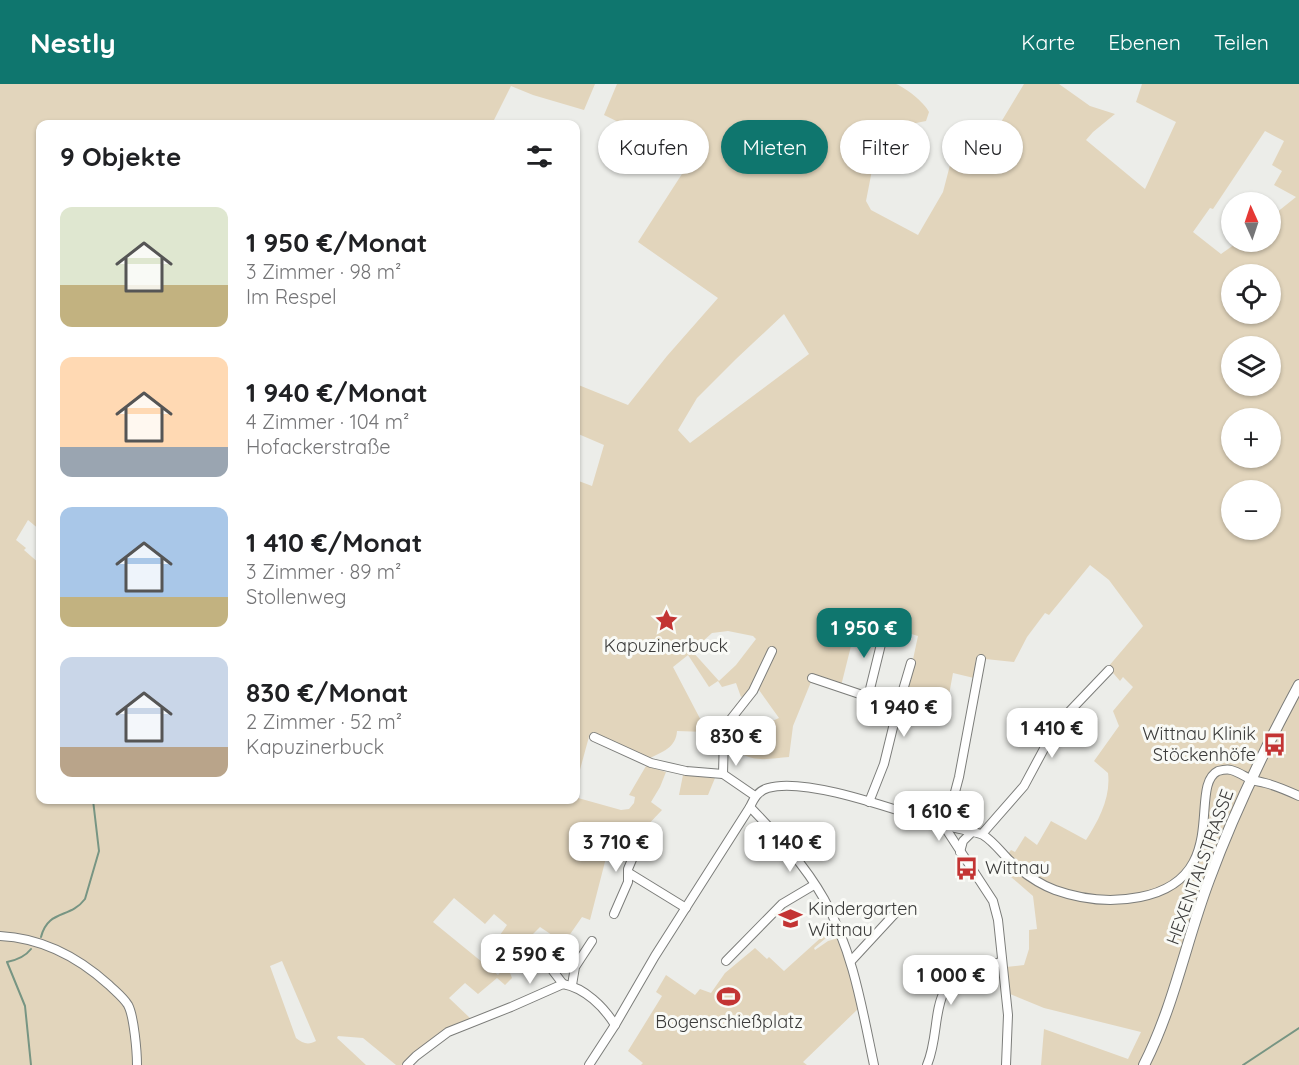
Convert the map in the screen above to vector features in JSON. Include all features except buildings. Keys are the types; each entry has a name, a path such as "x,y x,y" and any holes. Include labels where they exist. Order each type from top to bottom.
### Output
{"main road":[{"name":"HEXENTALSTRASSE","path":"1144,1065 1164,1023 1209,880 1251,779 1299,685"}],"street":[{"path":"868,696 885,628"},
{"path":"723,774 724,735 727,724 753,691 772,651"},
{"path":"981,659 959,777 946,829 993,901 998,920 1008,1015 1006,1065"},
{"path":"869,802 884,764 911,663"},
{"path":"982,834 1024,786 1053,732 1109,670"},
{"path":"812,678 898,706"},
{"path":"594,737 651,763 686,771 723,774 755,796"},
{"path":"589,1065 755,796 761,790 788,785 826,791 971,833 982,834 1010,861 1052,889 1081,898 1104,901 1148,895 1170,887 1181,878 1195,859 1203,824 1206,791 1215,773 1229,769 1299,796"},
{"path":"750,807 786,845 825,901 851,961 874,1065"},
{"path":"960,852 963,841 971,833"},
{"path":"614,914 628,882 639,843"},
{"path":"629,873 686,908"},
{"path":"726,961 782,904 814,885"},
{"path":"851,961 900,908"},
{"path":"0,936 26,939 68,954 86,966 120,996 129,1007 137,1065"},
{"path":"407,1065 448,1032 568,985 575,967 592,941"},
{"path":"550,955 553,970 568,985 604,1008 615,1025"},
{"path":"927,1065 936,1032 939,999 945,988 953,979 974,968 1002,962"}],"shaded area":[{"path":"0,84 595,84 584,110 511,86 494,120 36,120 36,527 28,520 16,540 36,560 36,804 580,804 580,799 621,810 629,809 634,803 635,797 629,795 646,766 666,772 651,802 662,810 644,829 638,840 615,827 605,849 608,850 590,920 582,917 564,943 540,927 518,949 528,960 510,973 512,978 505,985 497,978 478,994 465,983 449,998 471,1019 405,1065 396,1065 363,1038 338,1036 337,1038 366,1065 0,1065","holes":["454,898 485,924 494,914 507,925 500,935 515,947 502,963 506,966 498,975 433,922","282,961 316,1041 304,1043 296,1038 270,966"]},
{"path":"617,84 896,84 900,86 927,108 929,112 926,120 840,120 840,174 871,174 866,201 871,210 918,235 943,192 948,174 1023,174 1023,120 1002,120 1024,84 1059,84 1090,106 1115,114 1086,140 1145,189 1176,122 1136,102 1142,84 1299,84 1299,1065 1041,1065 1044,1029 1128,1059 1141,1032 1044,1008 1010,994 1006,967 1024,965 1029,949 1029,930 1037,929 1033,896 1003,870 1014,859 1008,854 1011,850 1015,852 1025,836 1037,845 1051,821 1086,840 1099,816 1108,791 1108,773 1094,761 1119,726 1113,711 1133,687 1123,677 1120,681 1108,667 1143,626 1109,580 1090,565 1049,615 1045,613 1027,637 1014,662 976,658 974,678 953,673 948,700 906,692 918,636 858,618 841,686 813,677 793,726 789,757 758,759 741,753 748,747 742,735 779,718 759,690 741,697 736,683 722,687 718,681 709,687 688,655 673,667 707,732 677,731 671,745 663,752 648,759 590,733 580,770 580,482 592,486 604,445 580,435 580,386 628,405 718,298 638,242 682,174 709,174 709,120 614,120 604,115","holes":["784,314 809,354 690,443 678,430 697,398","728,631 753,636 756,639 736,665 719,681 692,651 712,633"]},
{"path":"683,775 715,778 708,795 679,795"},
{"path":"825,934 826,938 814,948 815,950 828,941 839,938 859,1008 803,1062 807,1065 641,1065 643,1063 628,1051 662,996 656,992 666,975 695,995 700,989 711,993 725,973 755,948 784,971"}],"waterway":[{"path":"41,937 49,922 73,909 85,899 99,851 93,804"},
{"path":"31,949 20,958 7,962 25,1006 31,1065"},
{"path":"1243,1065 1299,1028"}],"place":[{"name":"Kapuzinerbuck","path":"666,620"},
{"name":"Wittnau Klinik Stöckenhöfe","path":"1274,744"},
{"name":"Wittnau","path":"967,868"},
{"name":"Kindergarten Wittnau","path":"790,919"},
{"name":"Bogenschießplatz","path":"729,996"}]}
